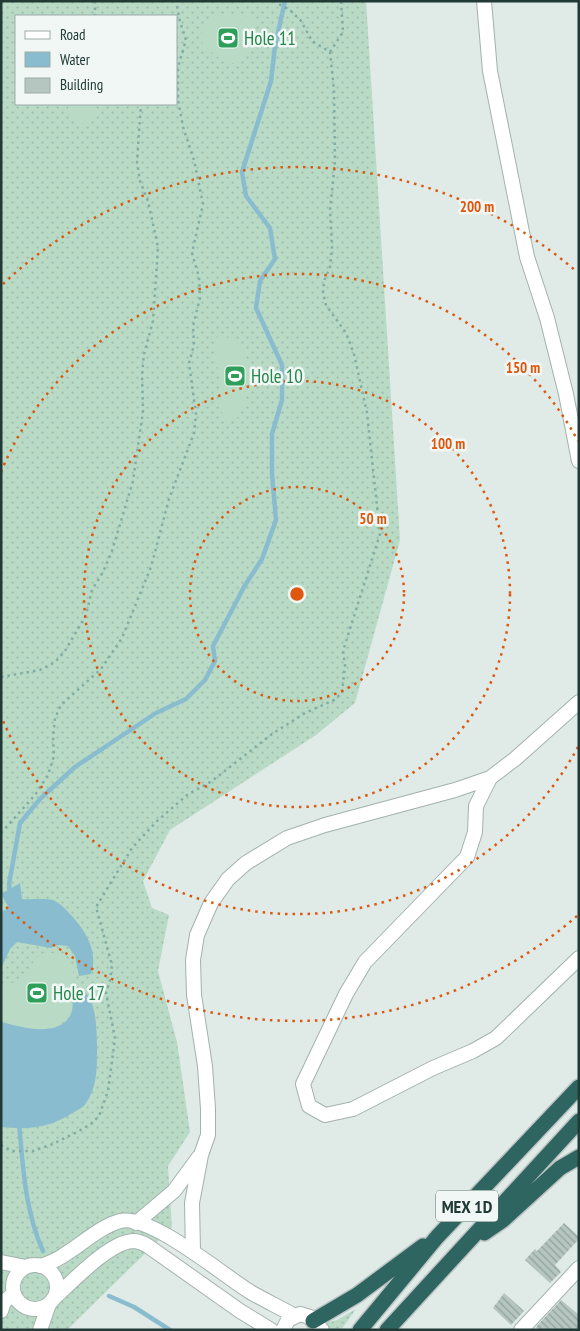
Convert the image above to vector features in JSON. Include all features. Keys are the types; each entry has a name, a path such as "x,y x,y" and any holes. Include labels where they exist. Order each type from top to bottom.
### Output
{"highway":[{"name":"MEX 1D","path":"360,1330 437,1237 579,1087"},
{"name":"MEX 1D","path":"387,1330 579,1121"},
{"path":"467,1242 503,1220 560,1168 579,1157"},
{"path":"317,1325 437,1237"}],"street":[{"path":"484,1 490,71 527,257 547,318 566,394 579,461"},
{"path":"136,1223 174,1191 200,1155 208,1136 205,1066 194,995 193,960 196,935 211,903 228,879 246,863 286,838 325,825 455,790 490,778 515,760 579,702"},
{"path":"490,778 476,806 475,832 467,857 365,962 346,994 303,1084 309,1106 325,1115 353,1109 434,1068 473,1051 496,1038 579,958"},
{"path":"192,1251 192,1203 200,1155"},
{"path":"174,1191 187,1197 192,1203"},
{"path":"40,1266 52,1262 110,1225 122,1221 136,1223 162,1233 192,1251 252,1293 295,1316"},
{"path":"9,1287 17,1300 29,1308 43,1308 85,1269 114,1247 134,1241 141,1242 271,1330"},
{"path":"1,1262 26,1267"},
{"path":"1,1310 9,1287 19,1272 33,1265 47,1268 55,1279 57,1286 40,1330"},
{"path":"521,1330 579,1268"},
{"path":"283,1330 288,1320 300,1314 306,1316 317,1325"}],"path":[{"path":"95,1 95,15"},
{"path":"1,833 35,795 48,775 54,756 55,718 61,705 101,669 122,638 151,568 159,531 169,499 194,433 196,414 189,363 194,345 193,326 200,298 199,277 192,253 203,204 194,160 183,127 178,100 178,67 186,40 176,1"},
{"path":"274,1 291,11 301,21 312,41 330,52"},
{"path":"1,1145 11,1151 33,1151 53,1144 77,1132 91,1124 99,1116 108,1091 115,1038 106,993 112,965 96,907 132,848 156,822 187,794 212,781 272,734 305,713 334,700 342,693 344,678 343,651 380,534 366,413 354,354 346,333 326,305 322,293 324,281 330,267 332,247 330,210 335,162 334,90 330,52 342,32 341,1"},
{"path":"1,677 40,670 55,662 65,651 86,615 92,590 103,572 112,551 133,481 144,411 142,374 144,354 153,321 158,247 148,201 140,181 137,162 141,105"},
{"path":"74,988 106,993"}],"green space":[{"path":"1,1 366,1 400,540 355,703 316,735 170,830 143,881 152,908 169,915 158,971 177,1042 190,1132 168,1166 172,1227 67,1330 1,1330"},
{"name":"Hole 11","path":"239,13 253,19 256,32 243,58 235,63 230,63 219,58 204,45 201,39 202,33 205,24 211,18"},
{"path":"67,105 94,105 97,117 90,123 75,122 71,117"},
{"name":"Hole 10","path":"220,336 232,340 241,348 250,366 250,383 246,398 241,412 235,421 225,418 221,408 220,380 214,354 216,338"},
{"name":"Hole 17","path":"52,953 68,960 74,975 71,1015 63,1022 47,1029 29,1029 1,1022 1,989 27,975 34,960 41,954"},
{"path":"356,1309 341,1330 327,1330 325,1323 337,1320"}],"water":[{"path":"20,883 22,899 53,900 74,918 84,932 91,948 93,965 91,974 79,976 75,956 68,946 58,945 51,948 17,942 10,949 1,969 1,912 9,908 1,894"},
{"path":"84,990 94,1009 96,1030 96,1075 90,1097 81,1108 57,1122 31,1128 1,1127 1,1022 38,1029 57,1027 70,1016 73,997"}],"building":[{"path":"564,1223 579,1239 555,1265 561,1272 550,1283 525,1260 535,1249 537,1251"},
{"path":"504,1293 524,1311 511,1325 493,1308"},
{"path":"561,1300 579,1315 579,1330 538,1330 536,1327"}],"waterway":[{"path":"10,894 9,884 20,823 40,799 75,767 156,713 186,699 205,680 215,661 213,646 244,587 262,559 276,520 272,474 272,434 282,400 282,365 256,308 260,281 275,259 270,228 246,196 242,172 271,81 275,46 285,1"},
{"path":"19,1123 29,1205 43,1251"},
{"path":"109,1296 134,1307 170,1330"}],"place":[{"name":"Hole 11","path":"228,38"},
{"name":"Hole 10","path":"235,376"},
{"name":"Hole 17","path":"37,993"}]}
